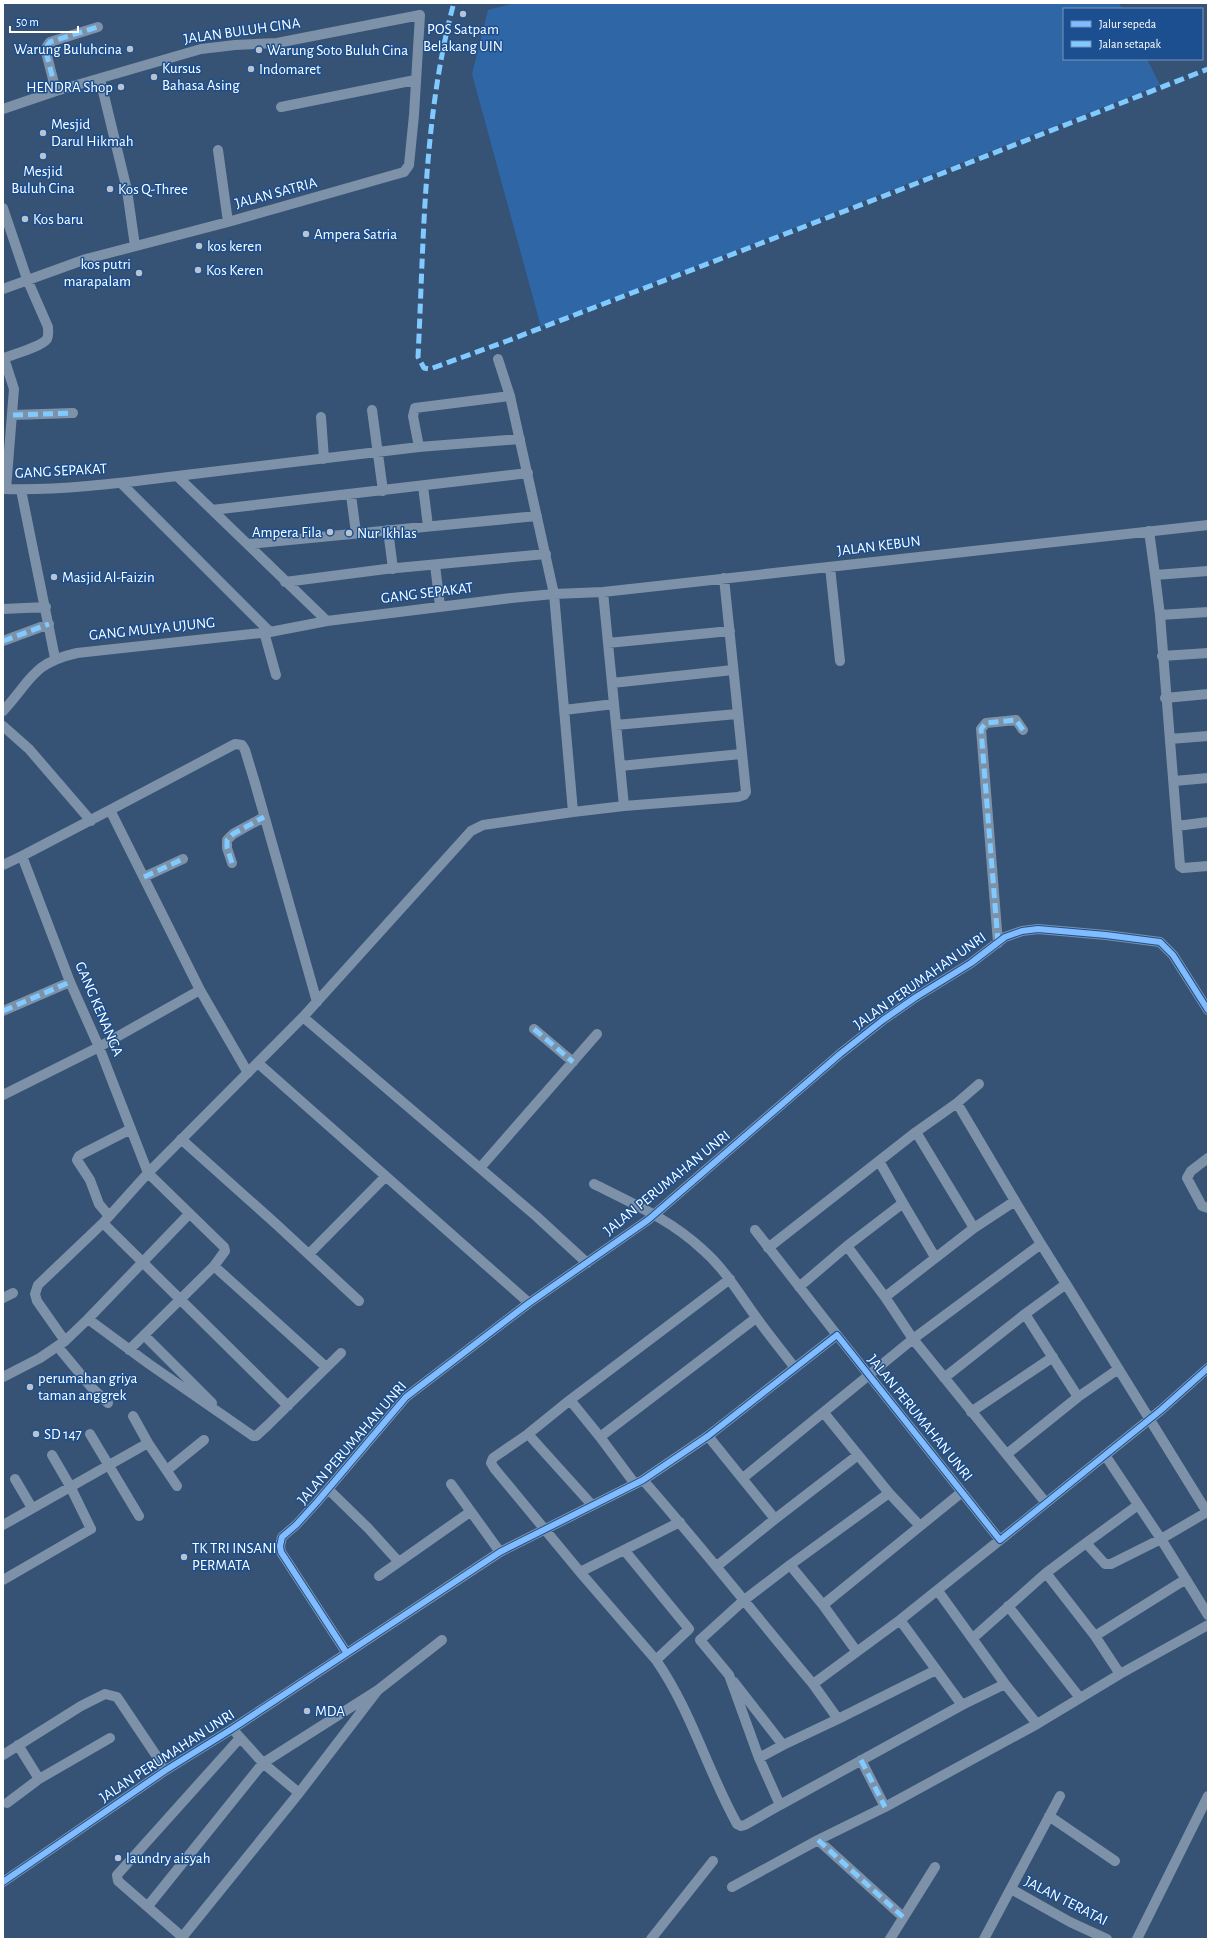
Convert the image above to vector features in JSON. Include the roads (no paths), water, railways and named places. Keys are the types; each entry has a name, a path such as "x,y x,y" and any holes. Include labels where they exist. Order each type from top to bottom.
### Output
{"street":[{"name":"JALAN BULUH CINA","path":"3,109 56,91 201,49 234,45 277,43 420,15"},
{"name":"JALAN SATRIA","path":"3,288 86,259 228,222 404,172 409,165 414,115 415,80 419,49 420,15"},
{"path":"56,91 46,52 47,46 50,42 98,27"},
{"path":"100,79 128,190 135,246"},
{"path":"281,107 415,80"},
{"path":"218,150 228,222"},
{"path":"3,208 27,279 48,327 49,334 46,340 39,345 4,358 14,389 4,489"},
{"path":"498,359 510,396 554,594 573,812"},
{"path":"419,447 413,416 415,408 510,396"},
{"path":"372,410 383,491"},
{"path":"12,415 73,413"},
{"path":"321,417 324,459"},
{"name":"GANG SEPAKAT","path":"4,489 21,490 121,483 419,447 520,439"},
{"path":"212,510 351,495 528,473"},
{"path":"177,476 327,621"},
{"name":"GANG SEPAKAT","path":"121,483 267,632"},
{"path":"423,486 428,526"},
{"path":"21,490 46,607 55,658"},
{"path":"351,495 356,533"},
{"path":"248,544 537,516"},
{"name":"JALAN KEBUN","path":"554,594 603,592 1208,525"},
{"path":"388,530 392,569"},
{"path":"1150,531 1160,616 1165,698 1174,780 1181,868 1208,866"},
{"path":"285,582 392,569 546,554"},
{"path":"435,565 440,606"},
{"path":"830,567 840,661"},
{"path":"1155,575 1208,571"},
{"path":"108,1403 92,1388 61,1344 37,1301 35,1291 38,1285 106,1219 148,1173 258,1064 303,1017 471,831 483,825 573,812 742,796 746,792 724,578"},
{"path":"603,592 624,806"},
{"name":"GANG SEPAKAT","path":"327,621 440,606 554,594"},
{"path":"3,609 46,607"},
{"path":"1160,616 1208,612"},
{"name":"GANG MULYA UJUNG","path":"3,711 32,675 55,658 83,652 267,632 327,621"},
{"path":"3,641 49,624"},
{"path":"608,643 730,631"},
{"path":"267,632 276,675"},
{"path":"1162,656 1208,653"},
{"path":"612,683 733,670"},
{"path":"1165,698 1208,694"},
{"path":"564,710 614,704"},
{"path":"616,725 737,714"},
{"path":"998,942 981,729 986,723 1011,719 1016,720 1023,730"},
{"path":"3,726 33,754 91,821"},
{"path":"1170,739 1208,736"},
{"path":"3,865 91,821 237,744 242,745 246,750 317,1002"},
{"path":"620,766 741,754"},
{"path":"1174,780 1208,778"},
{"path":"110,810 200,990 248,1073"},
{"path":"232,863 227,848 227,840 233,834 264,817"},
{"path":"1177,826 1208,822"},
{"name":"GANG KENANGA","path":"22,856 70,982 99,1047 148,1173"},
{"path":"144,877 183,859"},
{"name":"JALAN PERUMAHAN UNRI","path":"346,1652 281,1552 280,1546 282,1537 296,1525 328,1489 406,1397 529,1303 654,1214 870,1030 916,997 971,963 998,942 1014,933 1038,929 1106,935 1160,942 1174,955 1208,1010"},
{"path":"3,1011 70,982"},
{"path":"3,1095 99,1047 200,990"},
{"path":"303,1017 480,1168 586,1263"},
{"path":"534,1029 573,1062"},
{"path":"480,1168 597,1034"},
{"path":"258,1064 529,1303"},
{"path":"768,1248 916,1132 958,1103 979,1084"},
{"path":"958,1103 1041,1244 1208,1513 1161,1539 1108,1565 1104,1563 1086,1543"},
{"path":"131,1129 79,1156 78,1160 90,1180 106,1219 143,1263 288,1406"},
{"path":"916,1132 974,1228"},
{"path":"182,1139 310,1254 359,1302"},
{"path":"1208,1158 1191,1171 1186,1178 1202,1206 1208,1208"},
{"path":"879,1161 935,1257"},
{"path":"129,1350 214,1266 225,1253 225,1249 148,1173"},
{"path":"310,1254 385,1176"},
{"path":"594,1184 654,1214 684,1233 704,1250 730,1279 756,1318 795,1368"},
{"path":"885,1297 974,1228 1015,1201"},
{"path":"799,1287 847,1246 903,1204"},
{"path":"3,1377 40,1358 61,1344 88,1319 189,1214"},
{"path":"755,1230 837,1335"},
{"path":"743,1478 913,1340 1041,1244"},
{"path":"847,1246 885,1297 913,1340 1046,1503"},
{"path":"214,1266 326,1367"},
{"path":"730,1279 570,1400 528,1434 493,1458 491,1463 496,1471 656,1660 684,1707 737,1824 741,1826 962,1705 1005,1684"},
{"path":"944,1378 1025,1314 1066,1284"},
{"path":"3,1298 13,1293"},
{"path":"1025,1314 1078,1397"},
{"path":"600,1437 756,1318"},
{"path":"88,1319 249,1435 254,1436 288,1406 341,1353"},
{"path":"144,1335 226,1417"},
{"name":"JALAN PERUMAHAN UNRI","path":"3,1882 166,1770 232,1729 346,1652 500,1552 639,1482 708,1436 837,1335 1000,1540"},
{"path":"972,1412 1053,1357"},
{"path":"813,1684 938,1590 1149,1420 1208,1368"},
{"path":"1007,1454 1078,1397 1118,1370"},
{"path":"570,1400 639,1482 680,1522 717,1566 743,1601 813,1684 838,1719"},
{"path":"824,1413 889,1493 920,1526"},
{"path":"133,1416 144,1445 167,1470 177,1486"},
{"path":"90,1434 139,1516"},
{"path":"528,1434 592,1505"},
{"path":"708,1436 775,1519"},
{"path":"167,1470 204,1440"},
{"path":"3,1525 108,1464 144,1445"},
{"path":"3,1580 90,1530 90,1524 52,1455"},
{"path":"717,1566 858,1455"},
{"path":"1105,1455 1161,1539 1208,1615"},
{"path":"15,1479 32,1508"},
{"path":"451,1484 500,1552"},
{"path":"328,1489 368,1528 398,1561"},
{"path":"823,1605 962,1492"},
{"path":"700,1640 743,1601 889,1493"},
{"path":"973,1638 1046,1574 1138,1504"},
{"path":"379,1576 398,1561 470,1512"},
{"path":"580,1572 625,1551 680,1522"},
{"path":"625,1551 688,1630 700,1640 729,1675 783,1745"},
{"path":"790,1565 823,1605 857,1652"},
{"path":"1046,1574 1095,1636 1120,1674"},
{"path":"1095,1636 1186,1579"},
{"path":"938,1590 1005,1684 1037,1724"},
{"path":"1008,1606 1080,1698"},
{"path":"900,1620 962,1705"},
{"path":"732,1887 818,1840 885,1807 1037,1724 1120,1674 1208,1625"},
{"path":"656,1660 688,1630"},
{"path":"148,1906 263,1763 378,1690 442,1640"},
{"path":"759,1758 936,1670"},
{"path":"729,1675 759,1758 780,1805"},
{"path":"240,1738 117,1875 116,1878 180,1935 184,1935 299,1793 378,1690"},
{"path":"3,1755 81,1706 105,1694 111,1694 118,1697 166,1770"},
{"path":"232,1729 263,1763 299,1793"},
{"path":"7,1803 40,1779 110,1738"},
{"path":"18,1745 40,1779"},
{"path":"861,1760 885,1807"},
{"path":"984,1939 1060,1796"},
{"path":"1137,1939 1208,1796"},
{"path":"1049,1816 1115,1861"},
{"path":"818,1840 903,1917"},
{"path":"651,1939 713,1861"},
{"path":"890,1939 935,1867"},
{"name":"JALAN TERATAI","path":"1011,1889 1064,1919 1107,1939"}],"place":[{"name":"POS Satpam Belakang UIN","path":"463,14"},
{"name":"Warung Buluhcina","path":"130,49"},
{"name":"Warung Soto Buluh Cina","path":"259,50"},
{"name":"Indomaret","path":"251,69"},
{"name":"Kursus Bahasa Asing","path":"154,77"},
{"name":"HENDRA Shop","path":"121,87"},
{"name":"Mesjid Darul Hikmah","path":"43,133"},
{"name":"Mesjid Buluh Cina","path":"43,156"},
{"name":"Kos Q-Three","path":"110,189"},
{"name":"Kos baru","path":"25,219"},
{"name":"Ampera Satria","path":"306,234"},
{"name":"kos keren","path":"199,246"},
{"name":"Kos Keren","path":"198,270"},
{"name":"kos putri marapalam","path":"139,273"},
{"name":"Ampera Fila","path":"330,532"},
{"name":"Nur Ikhlas","path":"349,533"},
{"name":"Masjid Al-Faizin","path":"54,577"},
{"name":"perumahan griya taman anggrek","path":"30,1387"},
{"name":"SD 147","path":"36,1434"},
{"name":"TK TRI INSANI PERMATA","path":"184,1557"},
{"name":"MDA","path":"307,1711"},
{"name":"laundry aisyah","path":"118,1858"}]}
